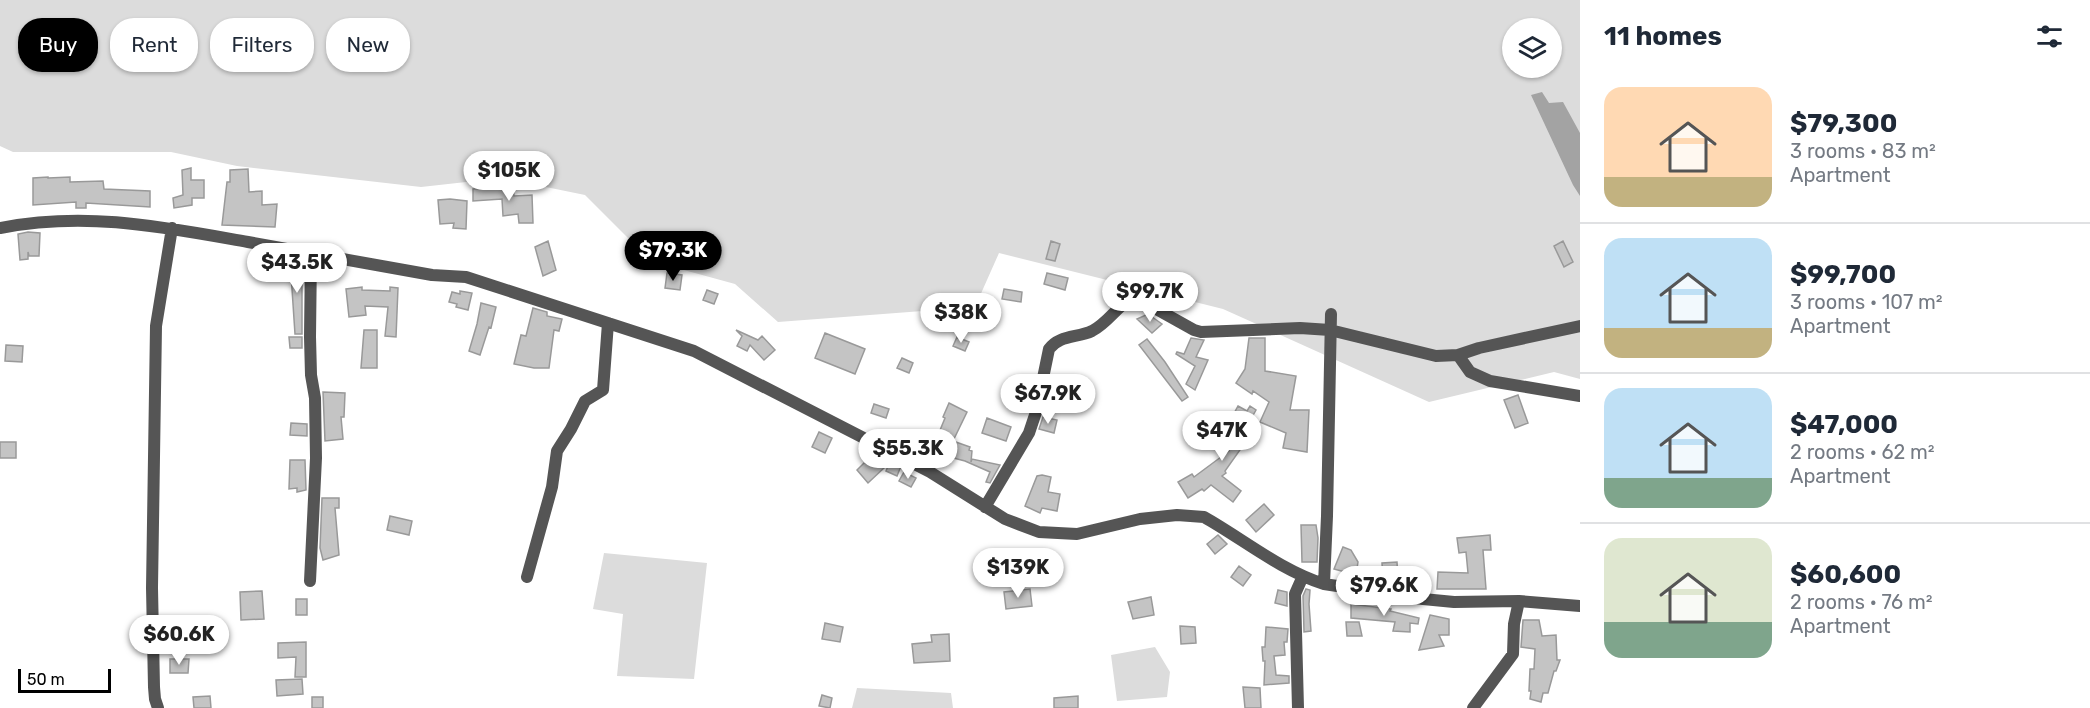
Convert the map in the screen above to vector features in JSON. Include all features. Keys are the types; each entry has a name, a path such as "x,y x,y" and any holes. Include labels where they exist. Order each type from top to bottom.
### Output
{"street":[{"path":"0,228 76,219 153,225 432,275 466,278 694,351 930,472 1005,519 1039,532 1077,534 1140,519 1177,515 1204,517 1281,564 1324,584 1454,602 1519,601 1580,606"},
{"path":"158,708 154,687 152,588 156,326 172,228"},
{"path":"310,581 316,458 315,398 311,375 310,337 311,253"},
{"path":"985,507 1029,433 1036,412 1049,349 1053,343 1091,331 1103,324 1132,298 1202,332 1300,328 1330,330 1436,356 1458,355 1479,348 1580,326"},
{"path":"1324,584 1328,516 1331,314"},
{"path":"527,577 552,487 557,451 572,429 585,401 603,390 608,323"},
{"path":"1458,355 1470,372 1490,381 1580,396"},
{"path":"1298,708 1295,594 1303,576"},
{"path":"1473,708 1513,654 1514,624 1519,601"}],"shaded area":[{"path":"0,0 1580,0 1580,379 1554,372 1429,402 1223,309 999,253 975,307 778,322 735,284 651,261 585,195 502,178 421,187 237,166 171,152 13,152 0,146"},
{"path":"1542,92 1549,103 1563,102 1580,133 1580,196 1531,95"},
{"path":"604,553 707,563 694,679 617,676 623,614 593,609"},
{"path":"1155,647 1170,672 1167,697 1117,701 1111,655"},
{"path":"857,688 951,693 953,708 852,708"}],"building":[{"path":"191,168 191,180 204,180 204,198 192,198 192,205 174,208 173,198 183,195 182,170"},
{"path":"248,169 249,192 262,191 262,205 277,204 275,227 222,225 230,170"},
{"path":"70,177 70,182 103,181 104,189 150,191 150,207 86,203 86,208 76,208 76,202 33,205 33,178"},
{"path":"513,188 514,196 532,195 533,223 519,223 518,214 503,216 502,199 473,201 473,189"},
{"path":"438,200 467,201 466,229 453,228 454,223 440,224"},
{"path":"40,233 39,256 29,256 28,252 28,259 20,260 18,234"},
{"path":"548,241 556,270 543,276 535,247"},
{"path":"1051,241 1060,244 1055,261 1046,259"},
{"path":"1563,241 1573,262 1564,267 1554,246"},
{"path":"290,259 300,260 302,334 295,334"},
{"path":"667,273 682,275 680,290 665,288"},
{"path":"1047,273 1068,278 1065,290 1044,284"},
{"path":"362,287 362,290 390,291 390,287 398,288 396,337 385,336 388,307 365,306 366,315 349,317 346,289"},
{"path":"1004,289 1022,292 1021,302 1002,299"},
{"path":"707,290 718,294 714,304 703,300"},
{"path":"460,291 472,293 468,310 456,307 457,304 449,302 452,292 460,294"},
{"path":"481,303 496,307 491,328 489,327 480,355 469,351"},
{"path":"533,308 547,312 547,316 562,319 559,331 554,330 549,368 514,364 521,335 526,336"},
{"path":"1148,314 1162,324 1152,333 1137,319"},
{"path":"364,330 377,330 377,368 361,368"},
{"path":"736,330 758,340 762,336 775,350 764,360 750,345 747,351 737,346 742,336"},
{"path":"825,333 865,349 855,374 815,358"},
{"path":"289,337 302,337 302,348 290,348"},
{"path":"957,337 969,342 965,351 953,346"},
{"path":"1191,338 1204,340 1196,357 1208,360 1195,390 1186,384 1195,366 1176,354 1177,352 1184,354"},
{"path":"1249,338 1265,338 1265,371 1296,376 1290,410 1309,410 1307,452 1283,448 1286,433 1260,422 1269,402 1236,383 1245,369"},
{"path":"1147,339 1188,397 1182,401 1139,345"},
{"path":"6,345 23,346 22,362 5,361"},
{"path":"902,358 913,363 909,373 897,368"},
{"path":"1052,375 1065,376 1064,388 1050,387"},
{"path":"323,392 345,393 344,417 341,417 343,439 325,441"},
{"path":"1518,395 1528,423 1515,428 1504,400"},
{"path":"949,403 967,412 953,441 970,447 971,462 972,459 1000,465 990,483 986,482 990,472 965,461 938,454 942,443 936,440"},
{"path":"874,404 889,409 886,418 871,413"},
{"path":"1238,406 1247,411 1250,406 1256,410 1243,433 1248,437 1247,440 1222,476 1241,491 1233,502 1211,485 1188,498 1178,482 1192,474 1194,477 1229,451 1225,447 1230,441 1227,439 1238,423 1231,419"},
{"path":"1043,417 1057,420 1054,433 1039,429"},
{"path":"987,418 1011,427 1006,441 982,433"},
{"path":"291,423 307,424 307,436 290,435"},
{"path":"819,432 832,438 825,453 812,447"},
{"path":"0,442 16,442 16,458 0,458"},
{"path":"873,454 885,467 868,483 857,470"},
{"path":"290,460 305,460 306,490 297,492 297,488 289,489"},
{"path":"890,461 901,466 897,476 886,471"},
{"path":"904,472 916,478 911,487 899,481"},
{"path":"1037,476 1051,477 1048,492 1060,494 1057,511 1042,508 1040,513 1025,506"},
{"path":"322,498 339,498 339,508 335,508 339,555 323,560 320,548"},
{"path":"1264,504 1274,515 1256,532 1246,520"},
{"path":"390,516 412,521 409,535 387,530"},
{"path":"1301,525 1316,525 1317,562 1302,562"},
{"path":"1218,535 1227,544 1215,554 1207,544"},
{"path":"1490,535 1491,550 1483,550 1486,589 1437,589 1438,572 1468,573 1466,552 1459,553 1457,538"},
{"path":"1343,547 1351,550 1358,562 1356,575 1334,569"},
{"path":"1397,562 1398,580 1383,581 1382,563"},
{"path":"1239,566 1251,575 1243,586 1231,577"},
{"path":"1030,589 1032,606 1006,609 1004,592"},
{"path":"1306,589 1310,590 1311,631 1304,632 1303,596"},
{"path":"1278,590 1287,592 1287,606 1275,603"},
{"path":"262,591 264,619 241,620 240,592"},
{"path":"1151,597 1154,615 1133,619 1128,602"},
{"path":"296,599 307,599 307,615 296,615"},
{"path":"1351,604 1391,609 1390,611 1419,618 1418,624 1410,623 1410,632 1393,631 1395,622 1351,618"},
{"path":"1430,615 1449,619 1449,635 1439,635 1444,646 1419,650"},
{"path":"1523,620 1539,620 1542,636 1556,635 1557,660 1560,660 1554,671 1548,693 1543,693 1541,702 1530,699 1530,669 1534,669 1535,649 1521,647"},
{"path":"1346,622 1359,622 1362,636 1347,636"},
{"path":"825,623 843,627 840,642 822,639"},
{"path":"201,625 220,625 220,636 201,636"},
{"path":"1180,626 1195,627 1196,643 1181,644"},
{"path":"1266,627 1288,629 1287,642 1284,642 1285,655 1274,656 1276,675 1289,676 1289,683 1264,685 1265,661 1263,661 1262,647 1265,647"},
{"path":"949,634 950,661 914,663 912,644 932,642 931,635"},
{"path":"306,642 306,677 295,677 296,657 278,658 278,643"},
{"path":"170,659 189,659 188,673 170,673"},
{"path":"302,679 303,694 277,696 276,680"},
{"path":"1243,687 1260,688 1261,708 1245,708"},
{"path":"822,695 832,698 830,708 819,706"},
{"path":"210,696 211,708 194,708 193,697"},
{"path":"1078,696 1078,708 1054,708 1054,698"},
{"path":"312,697 323,697 323,708 312,708"}]}
